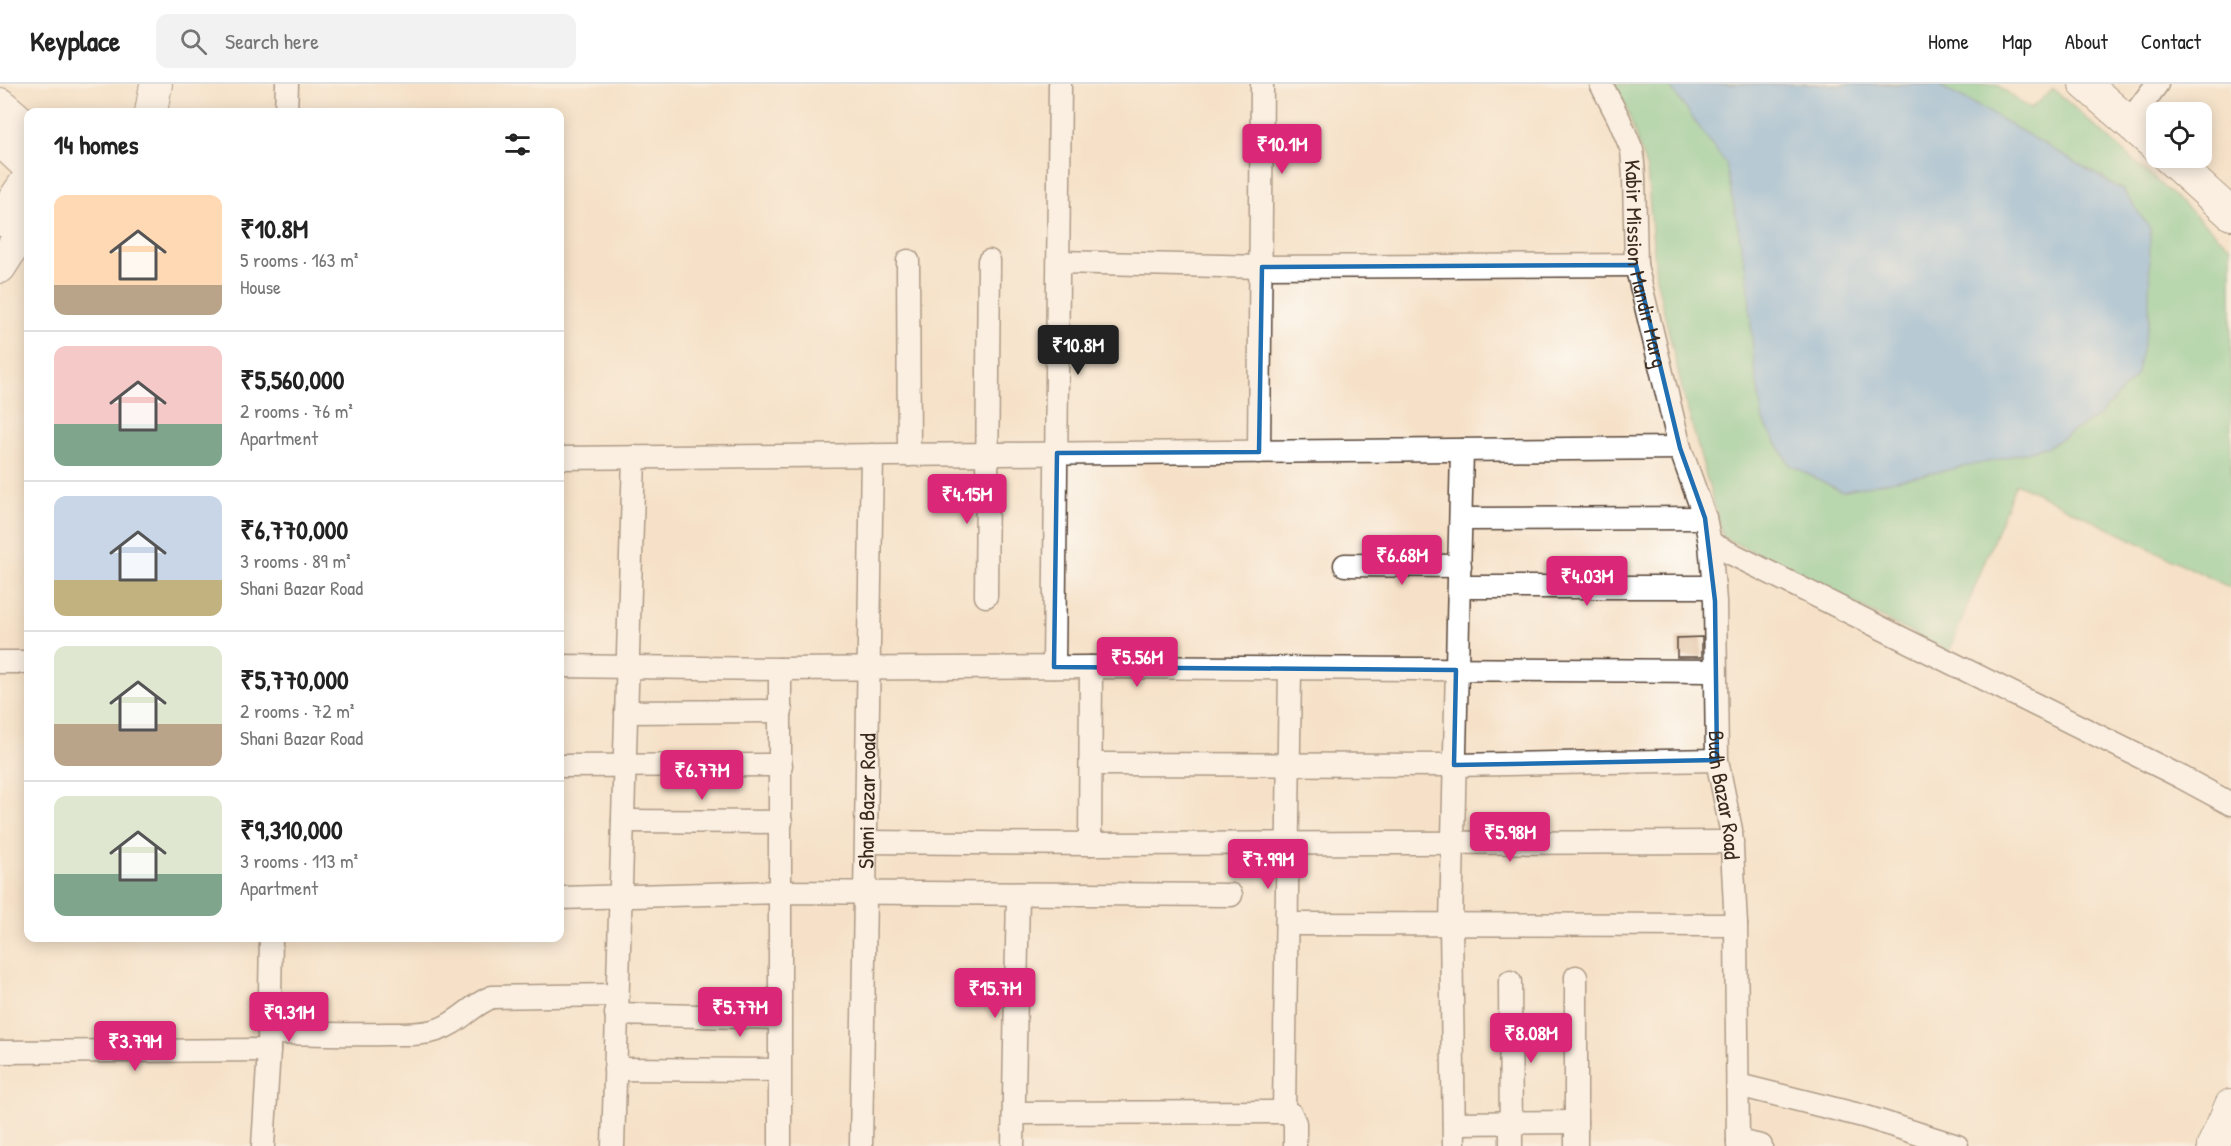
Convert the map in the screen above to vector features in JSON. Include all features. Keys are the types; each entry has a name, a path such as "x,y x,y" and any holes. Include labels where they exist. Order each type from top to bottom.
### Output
{"street":[{"path":"152,108 156,84"},
{"path":"173,108 176,84"},
{"path":"286,108 287,84"},
{"path":"1054,667 1060,84"},
{"path":"1259,452 1262,84"},
{"name":"Kabir Mission Mandir Marg","path":"1601,84 1632,150 1636,265 1680,448"},
{"path":"2085,84 2146,137"},
{"path":"2129,122 2157,84"},
{"path":"11,122 24,156"},
{"path":"2180,168 2231,214"},
{"path":"0,220 24,185"},
{"path":"0,267 24,229"},
{"path":"908,261 909,454"},
{"path":"986,596 989,261"},
{"path":"1059,262 1262,267 1636,265"},
{"path":"564,458 1680,448"},
{"name":"Budh Bazar Road","path":"1680,448 1706,518 1714,587 1714,671 1718,760 1730,820 1736,925 1738,1144"},
{"path":"1454,1146 1451,924 1462,450"},
{"name":"Shani Bazar Road","path":"861,1146 872,455"},
{"path":"613,1146 634,457"},
{"path":"1461,519 1706,518"},
{"path":"1710,543 2231,804"},
{"path":"1345,565 1460,576 1714,587"},
{"path":"0,662 24,662"},
{"path":"564,666 780,669 1091,667 1714,671"},
{"path":"1090,844 1091,667"},
{"path":"780,669 780,1146"},
{"path":"1284,1112 1290,669"},
{"path":"626,712 781,711"},
{"path":"1092,764 1454,765 1718,760"},
{"path":"564,766 781,765"},
{"path":"623,821 781,822"},
{"path":"867,842 1090,844 1732,842"},
{"path":"564,898 780,892 1231,895"},
{"path":"1013,1146 1018,894"},
{"path":"1287,924 1736,925"},
{"path":"263,1146 269,1042 271,942"},
{"path":"1576,977 1576,1146"},
{"path":"1510,982 1511,1146"},
{"path":"0,1053 269,1042 368,1034 430,1032 441,1029 479,1002 492,997 779,1018"},
{"path":"615,1069 779,1070"},
{"path":"1737,1085 1863,1116 1957,1146"},
{"path":"2213,1146 2231,1105"},
{"path":"1014,1113 1284,1112 1292,1114 1294,1119 1295,1146"},
{"path":"1454,1123 1576,1122"},
{"path":"1738,1144 1761,1146"}],"highlighted area":[{"path":"1636,265 1680,448 1705,518 1715,601 1717,760 1454,765 1456,670 1054,667 1057,453 1259,452 1262,267"}],"green space":[{"path":"1613,84 1996,84 2030,109 2053,89 2231,247 2231,588 2016,483 1949,652 1723,537 1684,397 1656,278 1647,171 1626,106"}],"water":[{"path":"1668,84 1936,84 2123,190 2150,229 2149,320 2136,376 2100,415 2049,446 1993,461 1841,491 1790,465 1763,421 1754,364 1748,281 1726,164"}],"building":[{"path":"1702,637 1702,657 1677,657 1677,638"}]}
